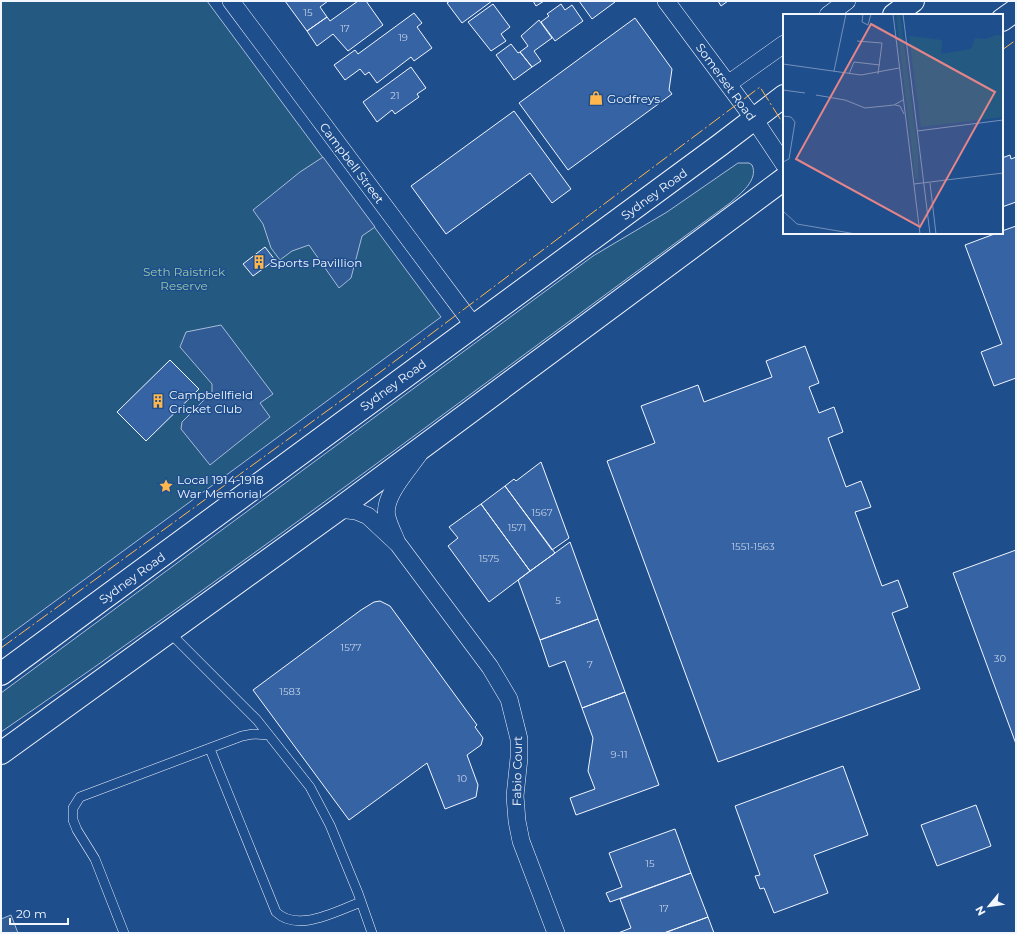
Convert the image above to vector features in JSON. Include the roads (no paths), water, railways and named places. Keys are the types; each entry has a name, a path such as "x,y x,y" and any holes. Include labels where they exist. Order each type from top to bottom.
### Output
{"highway":[{"path":"895,14 913,1"},
{"path":"1003,19 1016,10"},
{"name":"Sydney Road","path":"1,674 783,97"},
{"path":"1,753 339,509 783,180"}],"street":[{"name":"Campbell Street","path":"231,1 474,326"},
{"name":"Somerset Road","path":"666,1 754,119 783,162"},
{"path":"829,14 847,1"},
{"path":"728,84 783,45"},
{"name":"Fabio Court","path":"398,544 387,516 387,505 391,494 426,445"},
{"name":"Fabio Court","path":"339,509 356,511 368,516 398,544 490,666 509,699 519,738 519,758 515,796 517,821 521,841 556,933"}],"lane":[{"path":"169,632 257,720 310,787 330,825 372,933"},
{"path":"124,933 95,859 77,830 73,820 73,808 80,797 93,791 159,769 242,736 253,734 269,735"},
{"path":"210,749 276,912 283,919 294,921 311,920 361,902"}],"place":[{"name":"Godfreys","path":"596,98"},
{"name":"Sports Pavillion","path":"259,262"},
{"name":"Campbellfield Cricket Club","path":"158,401"},
{"name":"Local 1914-1918 War Memorial","path":"166,486"}],"park label":[{"name":"Seth Raistrick Reserve","path":"184,278"}]}
